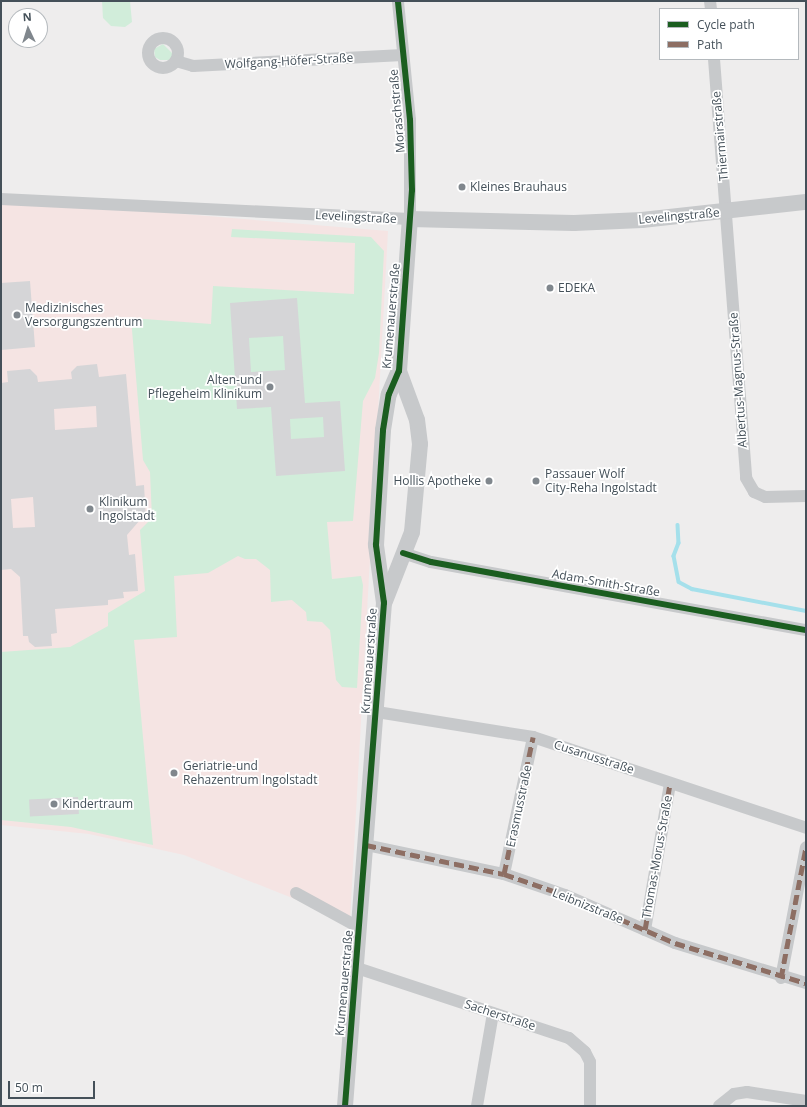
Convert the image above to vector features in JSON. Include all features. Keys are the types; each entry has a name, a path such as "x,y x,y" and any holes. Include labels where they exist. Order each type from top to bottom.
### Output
{"street":[{"name":"Moraschstraße","path":"398,1 412,151 410,219"},
{"name":"Wolfgang-Höfer-Straße","path":"176,61 193,66 403,55"},
{"name":"Thiermairstraße","path":"714,60 726,212"},
{"name":"Levelingstraße","path":"1,199 410,219 574,222 726,212 806,202"},
{"name":"Albertus-Magnus-Straße","path":"726,212 746,478 754,492 765,497 806,496"},
{"name":"Krumenauerstraße","path":"345,1106 377,712 384,603 376,545 386,411 389,394 400,371 410,219"},
{"name":"Krumenauerstraße","path":"384,603 412,532 420,444 414,411 400,371"},
{"path":"386,411 401,407 414,411"},
{"path":"376,545 385,551 403,553"},
{"name":"Adam-Smith-Straße","path":"403,553 438,563 806,630"},
{"name":"Cusanusstraße","path":"377,712 533,737 670,784 806,828"},
{"name":"Erasmusstraße","path":"504,874 533,737"},
{"name":"Thomas-Morus-Straße","path":"645,930 670,784"},
{"name":"Leibnizstraße","path":"366,845 504,874 565,896 675,943 781,978 806,983"},
{"path":"781,978 806,847"},
{"path":"296,893 360,928"},
{"name":"Sacherstraße","path":"357,968 569,1038 585,1052 592,1074 590,1106"},
{"path":"477,1106 493,1013"},
{"path":"719,1106 734,1094 747,1092 806,1101"}],"shaded area":[{"name":"Klinikum Ingolstadt","path":"1,199 388,231 350,921 184,855 89,834 1,825"}],"green space":[{"path":"102,1 130,1 132,22 125,27 111,26 103,18"},
{"path":"163,44 174,55 170,60 160,60 155,57 154,49"},
{"path":"232,229 371,237 384,251 379,353 375,378 363,401 353,521 327,522 332,579 361,576 363,585 357,688 342,687 336,680 330,630 322,622 307,621 306,612 292,600 271,602 270,570 256,559 245,559 238,556 208,573 174,576 177,637 134,640 153,845 71,827 1,820 1,652 70,647 108,626 108,613 145,591 140,530 152,518 150,472 143,460 131,318 211,324 213,286 354,294 355,243 231,237"}],"building":[{"name":"Medizinisches Versorgungszentrum","path":"30,281 35,347 1,350 1,283"},
{"name":"Alten-und Pflegeheim Klinikum","path":"297,298 305,403 340,401 345,471 276,476 271,407 237,409 230,303","holes":["283,336 285,370 251,372 249,338","323,417 324,437 291,439 290,419"]},
{"name":"Klinikum Ingolstadt","path":"97,364 99,377 126,374 136,486 144,485 146,520 140,520 127,535 129,555 135,554 138,591 123,592 124,598 108,600 108,605 55,609 57,633 51,634 52,646 35,647 29,642 28,636 23,636 20,577 11,569 1,570 1,383 8,382 7,371 30,369 37,376 38,382 72,379 71,372 77,366","holes":["96,406 97,427 55,430 54,409","33,497 35,527 13,528 11,499"]},
{"name":"Kindertraum","path":"78,797 79,814 30,817 29,800"}],"waterway":[{"path":"678,525 679,543 674,556 679,582 692,589 806,611"}],"marked path":[{"path":"504,874 533,737"},
{"path":"645,930 670,784"},
{"path":"366,845 504,874 565,895 675,943 806,983"},
{"path":"781,978 806,847"}],"cycle path":[{"path":"345,1106 384,603 376,545 383,430 389,394 399,371 412,190 410,120 398,1"},
{"path":"403,553 431,562 806,630"}],"place":[{"name":"Kleines Brauhaus","path":"462,187"},
{"name":"EDEKA","path":"550,288"},
{"name":"Medizinisches Versorgungszentrum","path":"17,315"},
{"name":"Alten-und Pflegeheim Klinikum","path":"270,387"},
{"name":"Hollis Apotheke","path":"489,481"},
{"name":"Passauer Wolf City-Reha Ingolstadt","path":"536,481"},
{"name":"Klinikum Ingolstadt","path":"90,509"},
{"name":"Geriatrie-und Rehazentrum Ingolstadt","path":"174,773"},
{"name":"Kindertraum","path":"54,804"}]}
